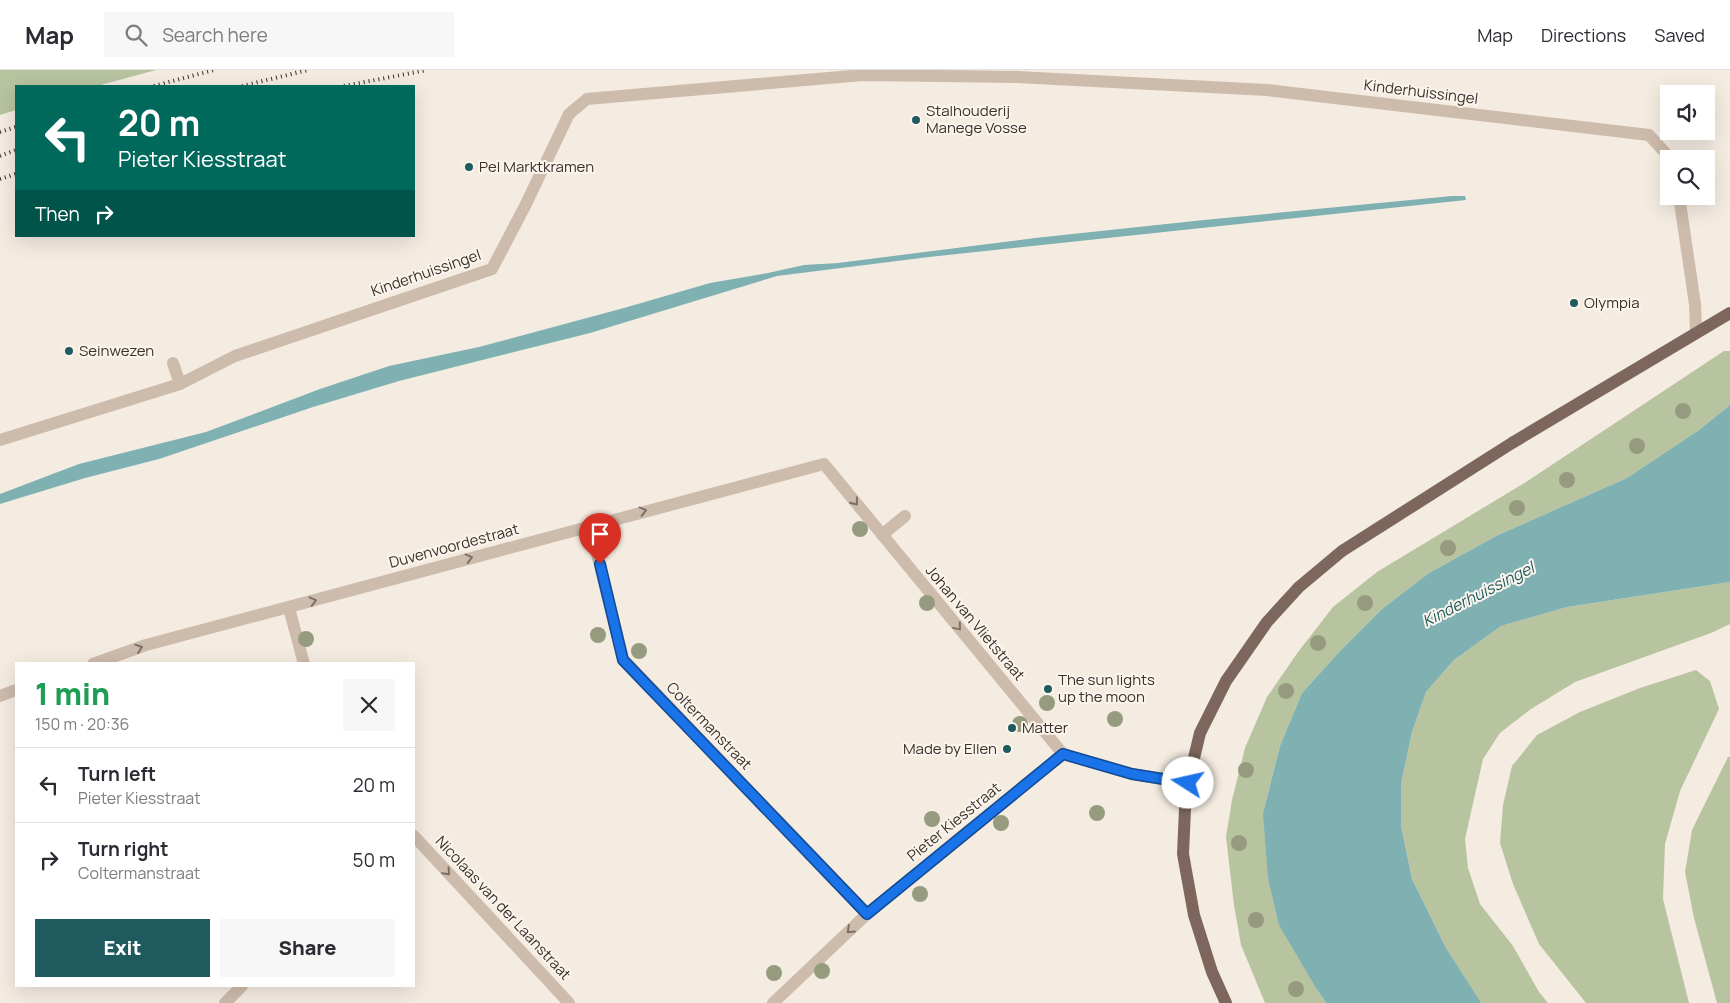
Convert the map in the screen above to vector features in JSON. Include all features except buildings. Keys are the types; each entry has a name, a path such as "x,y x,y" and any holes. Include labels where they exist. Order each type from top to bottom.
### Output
{"main road":[{"path":"1226,1003 1212,972 1194,915 1183,854 1185,809 1188,783 1200,733 1226,681 1267,622 1299,587 1342,551 1512,443 1730,313"}],"street":[{"name":"Kinderhuissingel","path":"0,440 180,384 235,356 492,269 525,206 569,114 587,98 863,75 1017,77 1267,90 1649,135 1663,150"},
{"path":"1680,205 1695,304 1696,332"},
{"path":"173,363 180,384"},
{"name":"Duvenvoordestraat","path":"99,662 146,645 824,464"},
{"name":"Johan van Vlietstraat","path":"824,464 1063,754"},
{"path":"882,535 905,516"},
{"name":"Coltermanstraat","path":"590,525 623,660 867,914"},
{"path":"289,608 303,662"},
{"path":"0,696 15,690"},
{"path":"1063,754 1132,774 1188,783"},
{"name":"Pieter Kiesstraat","path":"773,1003 867,914 1063,754"},
{"name":"Nicolaas van der Laanstraat","path":"415,837 569,1003"},
{"path":"225,1003 241,987"}],"green space":[{"path":"0,70 156,70 101,85 15,85 15,110 0,115"},
{"path":"1724,351 1730,351 1730,405 1699,430 1627,478 1498,535 1429,573 1382,609 1302,693 1280,746 1263,813 1316,988 1326,1003 1265,1003 1241,945 1226,837 1232,800 1245,748 1267,697 1298,652 1333,607 1377,572 1526,482"},
{"path":"1730,582 1730,624 1711,633 1575,682 1531,709 1500,733 1483,759 1465,839 1468,868 1480,904 1513,946 1539,992 1548,1003 1480,1003 1446,948 1412,879 1401,825 1401,784 1412,732 1426,692 1454,660 1501,626 1567,607"},
{"path":"1696,670 1710,681 1719,709 1680,791 1665,844 1663,899 1689,1003 1586,1003 1539,944 1513,884 1500,843 1503,805 1512,766 1537,735 1580,712 1640,688"},
{"path":"1728,757 1730,757 1730,1003 1717,1003 1694,918 1685,872 1692,830"}],"water":[{"path":"1465,196 1466,200 929,257 777,276 590,333 399,381 313,407 159,459 85,478 0,504 0,494 79,464 206,432 320,389 389,366 479,347 710,283 804,265 838,263 1035,238 1204,220"},
{"path":"1730,405 1730,582 1567,607 1501,626 1454,660 1426,692 1412,732 1401,784 1401,825 1412,879 1446,948 1481,1003 1326,1003 1279,925 1268,878 1263,813 1280,746 1302,693 1382,609 1429,573 1498,535 1627,478 1699,430"}],"railway":[{"path":"158,85 214,70"},
{"path":"246,85 308,70"},
{"path":"349,85 427,70"},
{"path":"0,132 15,127"},
{"path":"0,156 15,150"},
{"path":"0,179 15,174"}],"place":[{"name":"Stalhouderij Manege Vosse","path":"916,120"},
{"name":"Pel Marktkramen","path":"469,167"},
{"name":"Olympia","path":"1574,303"},
{"name":"Seinwezen","path":"69,351"},
{"name":"The sun lights up the moon","path":"1048,689"},
{"name":"Matter","path":"1012,728"},
{"name":"Made by Ellen","path":"1007,749"}],"route":[{"path":"600,564 623,660 867,914 1063,754 1132,774 1188,783"}]}
